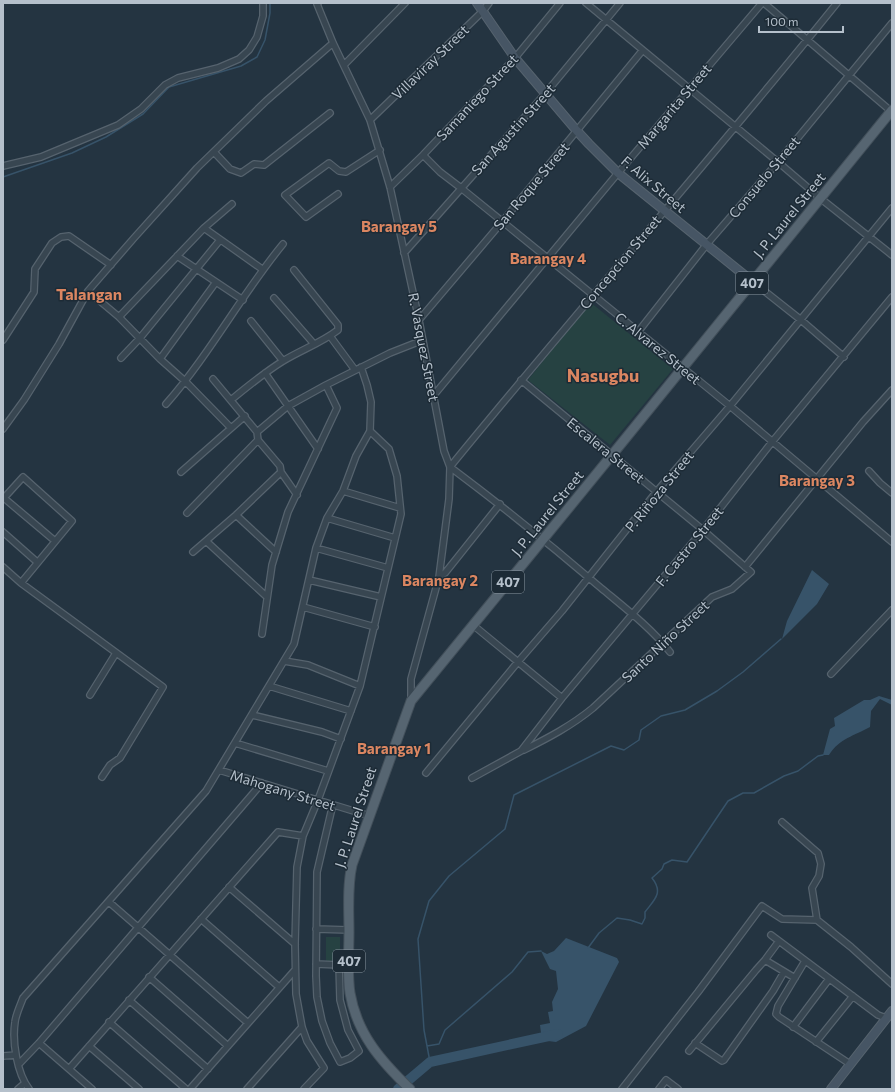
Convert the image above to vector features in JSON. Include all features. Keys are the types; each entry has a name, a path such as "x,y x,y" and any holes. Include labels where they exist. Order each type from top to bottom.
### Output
{"main road":[{"name":"F. Alix Street","path":"477,3 515,58 577,131 618,173 753,282"},
{"name":"J. P. Laurel Street","path":"410,1089 391,1070 368,1042 357,1020 350,992 349,930 350,874 352,865 411,701 892,111"},
{"path":"831,1089 892,1011"}],"street":[{"path":"3,166 40,157 118,125 141,109 165,85 178,78 218,68 239,59 249,50 258,37 263,16 263,3"},
{"path":"344,65 405,3"},
{"name":"Villaviray Street","path":"370,120 483,11 489,3"},
{"name":"Samaniego Street","path":"390,187 423,155 515,58 560,3"},
{"path":"586,3 642,51 736,126 820,198 892,255"},
{"name":"San Agustin Street","path":"404,253 545,94 620,3"},
{"path":"763,3 892,111"},
{"name":"Margarita Street","path":"434,394 689,88 763,3"},
{"name":"Concepcion Street","path":"450,467 521,380 736,126 837,3"},
{"name":"R. Vasquez Street","path":"317,4 333,43 370,120 380,150 390,187 419,320 444,451 450,467 449,499 439,577 411,679 411,701"},
{"name":"Consuelo Street","path":"638,332 707,244 778,162 892,23"},
{"path":"3,429 24,400 59,344 88,291 110,265 214,152 266,101 333,43"},
{"name":"San Roque Street","path":"419,320 502,222 642,51"},
{"path":"214,152 230,169 241,173 254,164 264,165 330,113"},
{"path":"338,194 306,217 285,195 329,163 340,171 346,172 380,150"},
{"name":"C. Alvarez Street","path":"423,155 440,172 730,406 892,542"},
{"path":"119,318 204,228 232,204"},
{"name":"P. Riñoza Street","path":"426,773 562,611 657,491 730,406 892,208"},
{"path":"204,228 262,269"},
{"path":"3,340 34,292 35,269 52,243 61,237 69,236 110,265"},
{"path":"122,358 220,240"},
{"path":"166,404 186,382 243,300 262,269 283,244"},
{"path":"177,256 243,300"},
{"path":"231,400 265,372 330,336 338,330 338,325 294,270"},
{"path":"160,359 216,282"},
{"name":"F. Alix Street","path":"753,282 801,320 844,357"},
{"path":"88,291 119,318 160,359 186,382 231,428"},
{"name":"F. Castro Street","path":"472,778 521,751 562,698 703,530 772,442 844,357 892,297"},
{"path":"274,298 314,344"},
{"path":"251,321 283,361"},
{"path":"29,1089 24,1083 14,1043 15,1021 23,998 206,791 294,644 316,548 327,518 343,491 356,456 370,431 371,402 367,385 358,369 330,336"},
{"path":"257,432 288,406 326,384 390,353 423,340"},
{"path":"265,372 318,449"},
{"path":"213,379 257,432 258,440 280,466 281,472 296,495"},
{"name":"Escalera Street","path":"521,380 657,491 745,568"},
{"path":"262,634 272,565 288,512 337,408 326,384"},
{"name":"Santo Niño Street","path":"521,751 564,730 578,721 712,597 732,589 751,572 745,568 863,422 892,390"},
{"path":"181,472 245,416"},
{"path":"304,1089 324,1068 307,1041 302,1027 296,994 295,944 297,867 303,836 318,800 360,686 401,514 397,476 389,449 370,431"},
{"path":"187,512 258,440"},
{"path":"450,467 500,504 543,539 663,642 670,652"},
{"path":"869,471 892,493"},
{"path":"193,552 236,515 281,472"},
{"path":"21,583 72,521 23,477 4,499 55,541"},
{"path":"343,491 400,508"},
{"path":"439,577 445,573 500,504"},
{"path":"236,515 276,552"},
{"path":"327,518 395,538"},
{"path":"3,532 37,562"},
{"path":"206,541 267,597"},
{"path":"316,548 388,568"},
{"path":"3,567 21,583 162,687 120,758 110,765 102,777"},
{"path":"309,580 381,597"},
{"path":"303,607 375,627"},
{"path":"831,674 892,610"},
{"path":"473,625 517,663 562,698"},
{"path":"90,695 116,653"},
{"path":"284,661 308,665 360,686"},
{"path":"269,686 350,711"},
{"path":"252,715 322,732 340,738"},
{"path":"235,743 328,771"},
{"name":"Mahogany Street","path":"219,770 370,816"},
{"path":"19,1064 39,1043 262,783"},
{"path":"316,964 339,966 340,1000 348,1030 359,1052 340,1062 322,1021 317,997 316,964 316,929 317,872 332,808"},
{"path":"782,822 818,853 821,864 819,876 812,888 816,920"},
{"path":"68,1069 278,832 303,836"},
{"path":"229,888 295,944"},
{"path":"109,902 248,1023"},
{"path":"622,1089 698,992 762,906 782,919 816,920 850,947 892,984"},
{"path":"200,919 279,987"},
{"path":"316,929 349,930"},
{"path":"771,935 878,1015 886,1018"},
{"path":"689,1051 779,942"},
{"path":"765,960 795,978"},
{"path":"805,961 778,1006 776,1014 850,1064"},
{"path":"190,1089 295,970"},
{"path":"695,1043 722,1061 724,1060 773,991 784,972"},
{"path":"149,977 228,1046"},
{"path":"794,1027 829,979"},
{"path":"816,1042 853,996"},
{"path":"129,1000 208,1069"},
{"path":"109,1022 186,1089"},
{"path":"247,1089 302,1027"},
{"path":"39,1043 92,1089"},
{"path":"89,1046 139,1089"},
{"path":"3,1056 16,1055"},
{"path":"659,1089 666,1080 678,1089"},
{"path":"18,1089 24,1083"}],"green space":[{"path":"590,302 673,369 610,445 528,380"},
{"path":"326,937 340,937 340,961 326,961"}],"water":[{"path":"812,570 829,584 817,604 782,639 787,621"},
{"path":"879,696 892,700 892,705 880,699 871,711 870,727 843,741 833,749 829,755 823,755 830,729 835,726 834,718 864,700 870,700"},
{"path":"566,938 617,958 619,962 586,1026 556,1042 548,1041 541,1033 540,1025 550,1023 548,1012 553,1011 552,1002 558,989 556,971 550,969 541,951 547,954 554,951"}],"waterway":[{"path":"3,177 72,153 106,137 143,114 169,87 241,66 257,57 265,40 270,13 270,3"},
{"path":"430,1062 424,1030 418,939 429,901 449,876 505,829 514,795 611,746 624,750 639,740 641,730 661,716 685,710 717,691 743,672 781,639"},
{"path":"588,948 599,933 617,918 642,924 645,918 645,912 654,900 657,892 656,883 652,878 662,869 664,864 672,860 687,862 728,801 743,793 754,793 784,776 798,771 818,756 823,755"},
{"path":"427,1046 439,1044 445,1030 512,972 528,952 541,951"},
{"path":"398,1089 430,1062 558,1034"}],"district":[{"name":"Barangay 5","path":"399,226"},
{"name":"Barangay 4","path":"548,258"},
{"name":"Talangan","path":"89,293"},
{"name":"Nasugbu","path":"603,375"},
{"name":"Barangay 3","path":"817,480"},
{"name":"Barangay 2","path":"440,580"},
{"name":"Barangay 1","path":"394,748"}]}
